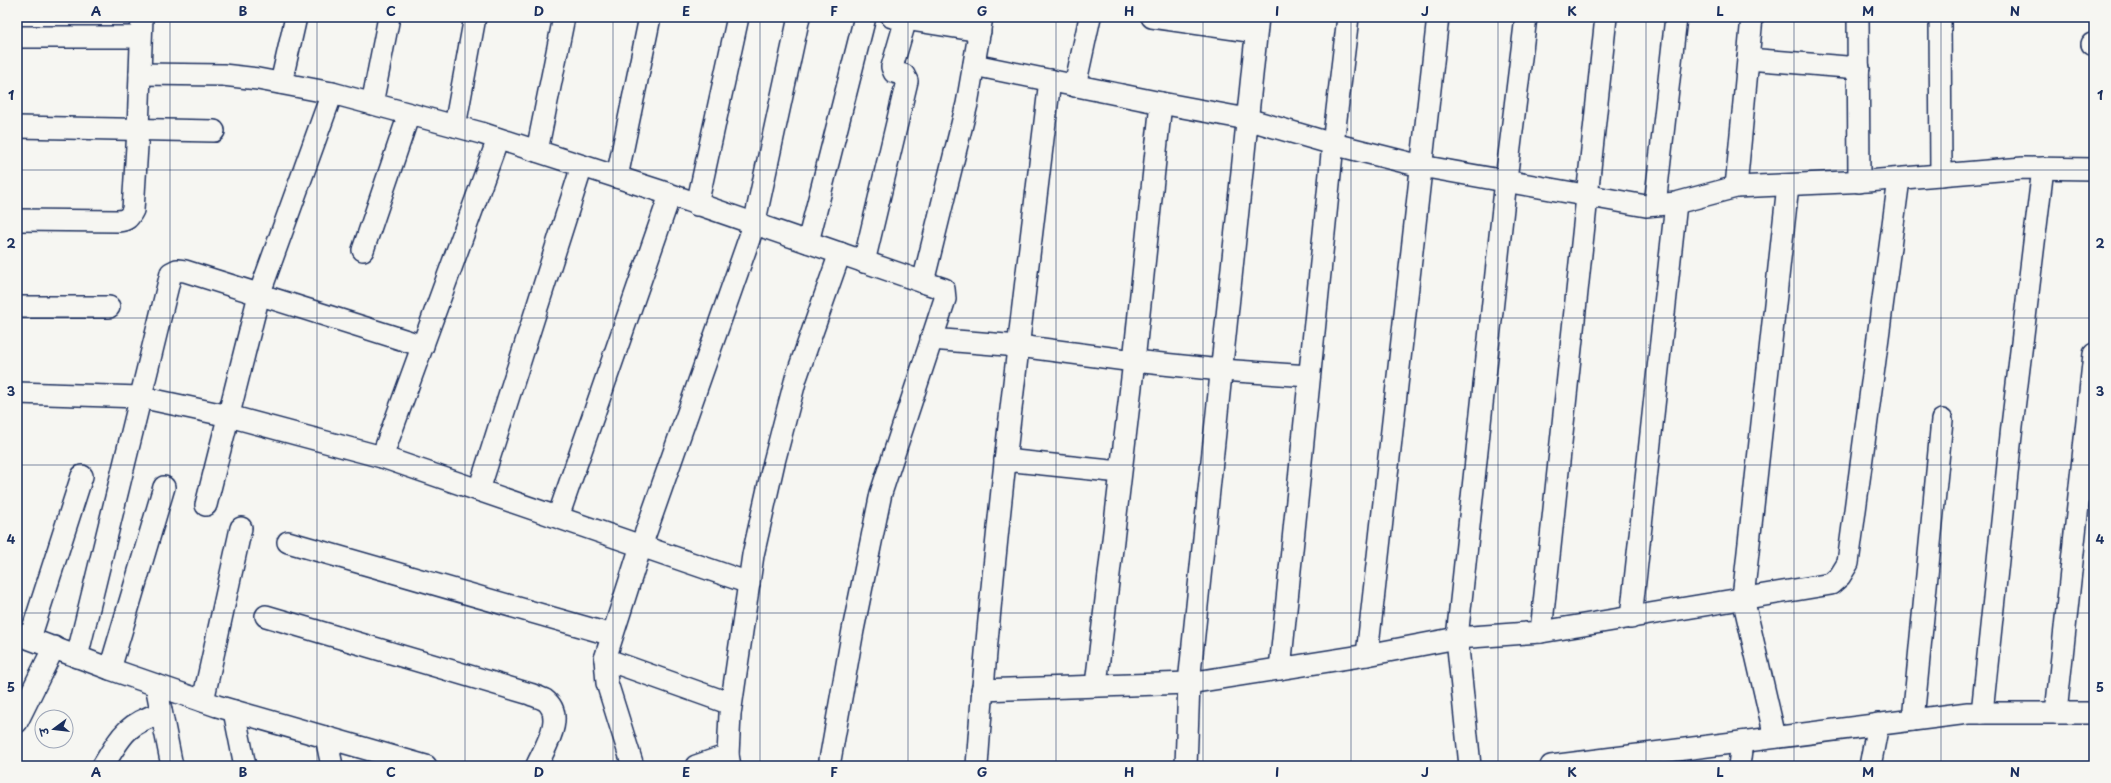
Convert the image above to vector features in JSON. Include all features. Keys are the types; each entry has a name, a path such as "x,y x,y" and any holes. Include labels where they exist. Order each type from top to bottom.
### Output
{"street":[{"path":"17,220 126,220 133,210 138,130 140,37 142,17"},
{"path":"281,83 296,17"},
{"path":"372,104 388,17"},
{"path":"455,126 475,17"},
{"path":"537,151 564,17"},
{"path":"616,177 650,17"},
{"path":"697,205 738,17"},
{"path":"633,766 607,683 605,659 641,546 754,225 799,17"},
{"path":"808,242 865,17"},
{"path":"1075,86 1090,17"},
{"path":"1152,17 1257,24 1189,683 1186,766"},
{"path":"1280,669 1333,144 1348,17"},
{"path":"1367,655 1438,17"},
{"path":"1470,766 1457,638 1506,180 1526,17"},
{"path":"1540,632 1606,17"},
{"path":"1655,205 1676,17"},
{"path":"1736,188 1752,17"},
{"path":"1858,17 1859,182"},
{"path":"1940,17 1941,175"},
{"path":"864,262 907,81 904,75 894,72 892,67 899,18 981,24 967,104 922,282"},
{"path":"17,37 140,37"},
{"path":"1748,59 1859,68"},
{"path":"974,65 1247,119 1333,144 1421,166 1587,194 1614,202 1646,206 1676,203 1736,188 1859,182 2023,168 2094,169"},
{"path":"140,74 223,75 281,83 332,93 498,138 944,289 946,294 881,492 853,630 829,766"},
{"path":"977,766 982,690 1005,460 1050,80"},
{"path":"206,505 259,294 332,93"},
{"path":"1096,685 1134,361 1161,103"},
{"path":"363,250 409,114"},
{"path":"17,128 214,131"},
{"path":"382,457 498,138"},
{"path":"479,490 582,166"},
{"path":"1982,713 2012,426 2042,168"},
{"path":"982,690 1189,683 1367,655 1457,638 1540,632 1831,584 1840,576 1848,563 1899,179"},
{"path":"1775,737 1743,598 1788,185"},
{"path":"558,517 670,195"},
{"path":"1631,618 1676,203"},
{"path":"696,766 729,761 731,704 753,555 774,462 796,378 840,253"},
{"path":"77,656 171,273 177,270 185,271 422,346"},
{"path":"17,307 109,307"},
{"path":"931,339 1019,346 1134,361 1221,370 1309,376"},
{"path":"2056,713 2090,422 2094,354"},
{"path":"17,393 140,396 229,416 382,457 749,583"},
{"path":"1912,720 1942,420"},
{"path":"1005,460 1120,472"},
{"path":"82,476 23,636 110,669 203,701 422,765"},
{"path":"110,669 164,487"},
{"path":"203,701 241,528"},
{"path":"288,542 612,635"},
{"path":"266,616 530,694 544,700 553,710 555,721 538,766"},
{"path":"17,722 54,647"},
{"path":"605,659 731,704"},
{"path":"156,685 172,766"},
{"path":"234,711 245,766"},
{"path":"103,766 129,728 142,719 161,713"},
{"path":"1551,766 1619,762 1775,737 1968,713 2094,713"},
{"path":"1870,766 1878,724"},
{"path":"326,737 332,766"},
{"path":"1739,766 1742,742"}]}
